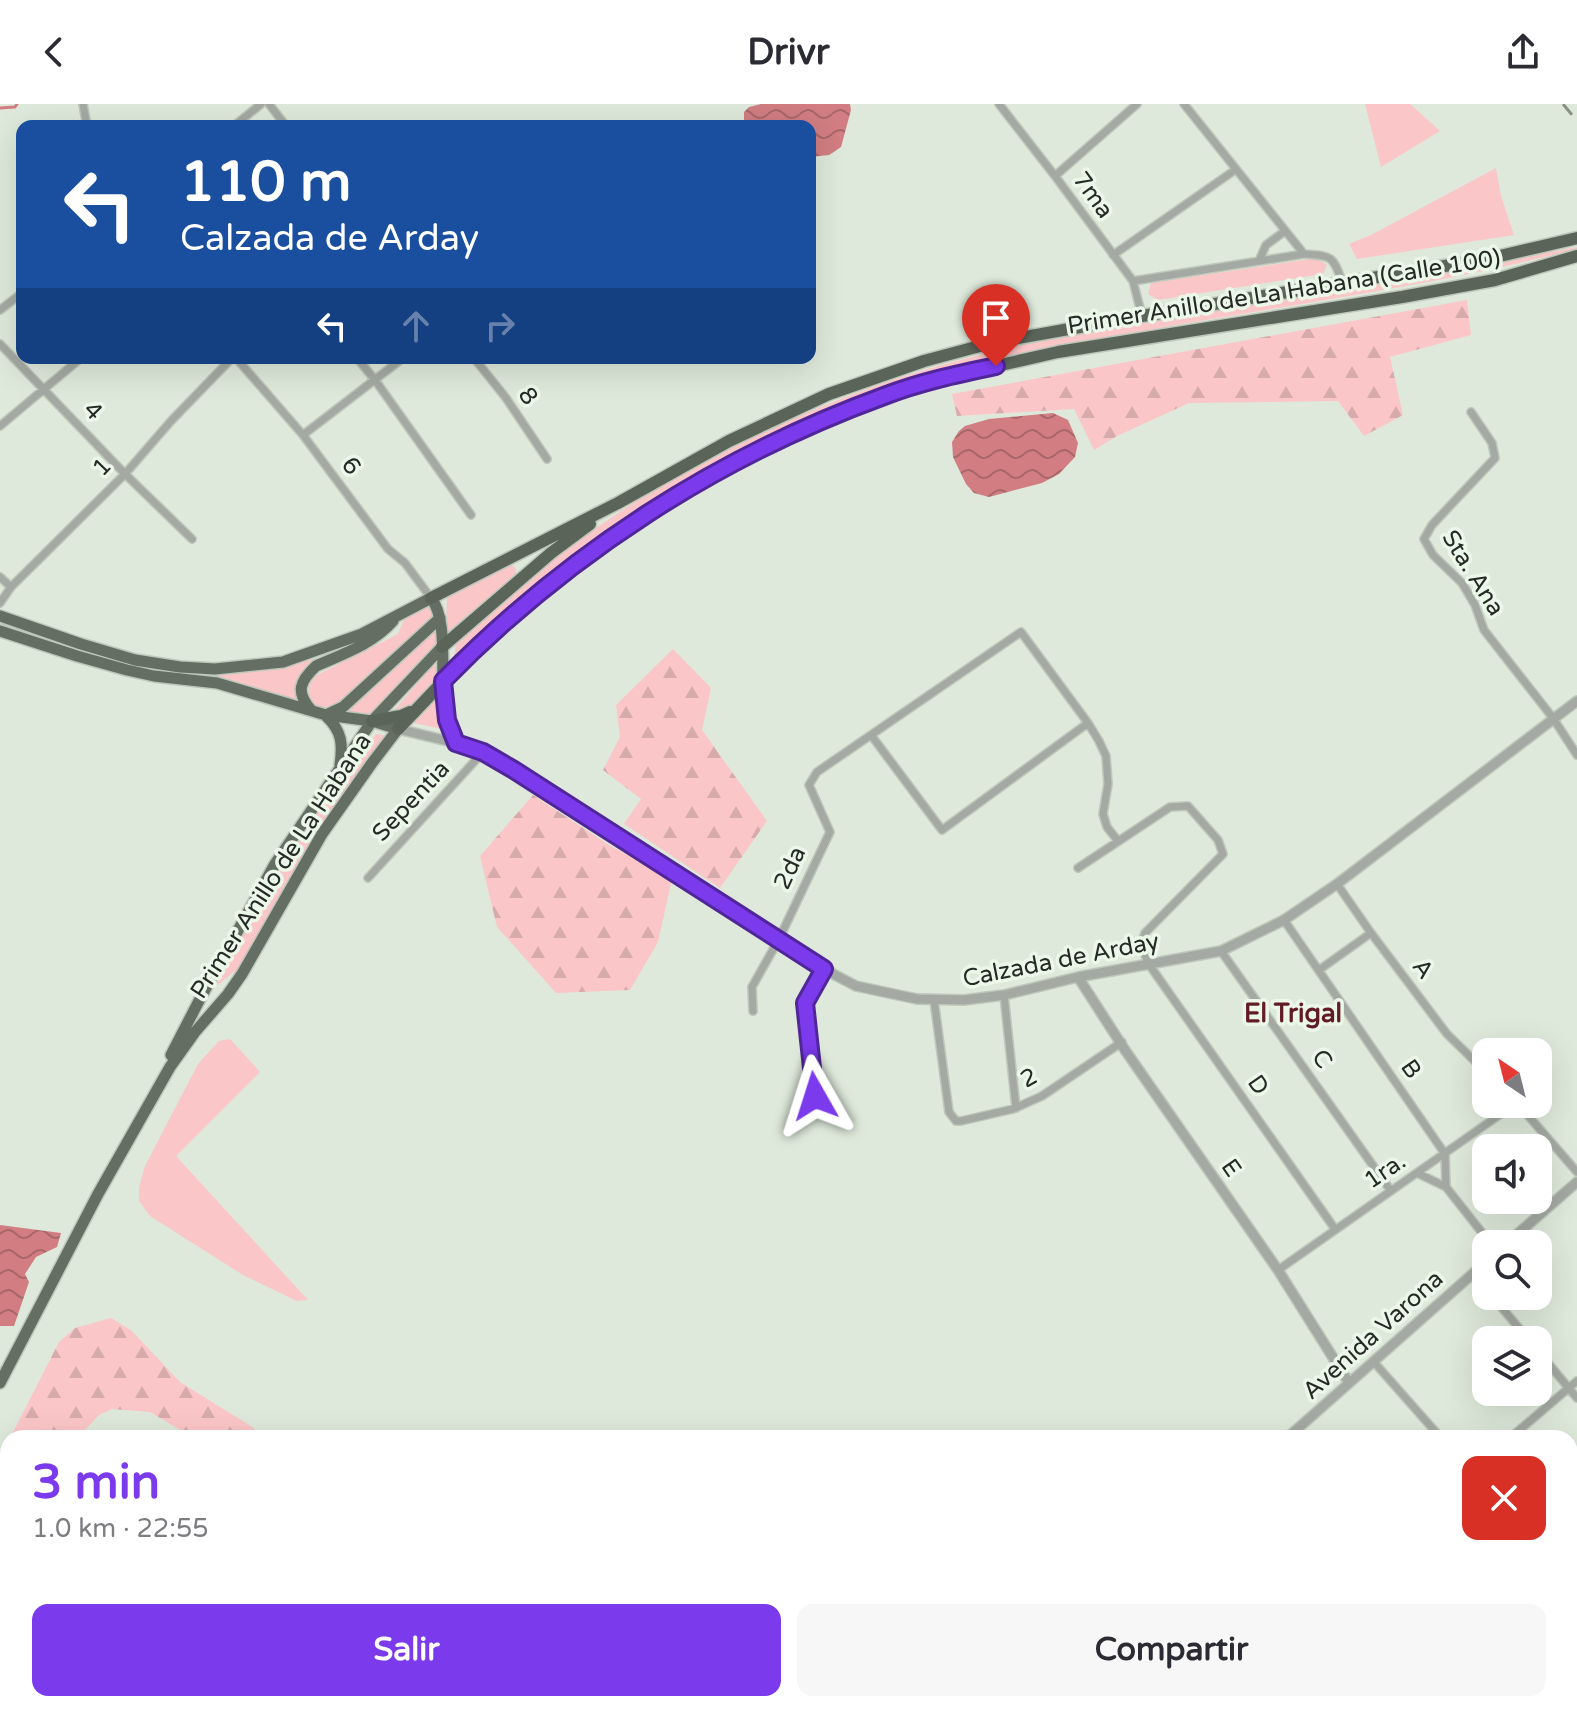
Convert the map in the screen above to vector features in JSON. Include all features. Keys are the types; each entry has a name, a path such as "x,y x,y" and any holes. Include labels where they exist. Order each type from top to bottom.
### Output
{"highway":[{"name":"Primer Anillo de La Habana (Calle 100)","path":"618,503 729,441 829,394 924,361 991,343 1487,259 1577,238"},
{"name":"Primer Anillo de La Habana (Calle 100)","path":"443,681 475,648 566,570 627,525 737,460 884,395 934,380 1058,352 1495,280 1577,256"},
{"path":"0,616 135,660 215,669 283,662 362,634 618,503"},
{"name":"Primer Anillo de La Habana","path":"0,1383 147,1106 202,995 275,864 372,721 442,647 488,605 618,503"},
{"path":"431,598 440,618 447,720 456,743"},
{"path":"339,770 340,735 304,702 301,694 303,681 316,666 379,635 399,615"},
{"path":"320,714 343,707 440,618"},
{"path":"0,631 127,670 217,683 320,714 372,721 398,729 443,681"},
{"path":"372,721 405,715 423,703"},
{"name":"Primer Anillo de La Habana","path":"147,1106 185,1045 242,974 322,834 398,729"},
{"path":"202,995 213,1011"}],"street":[{"path":"241,120 261,104"},
{"path":"269,104 281,120"},
{"name":"7ma","path":"999,104 1133,281 1142,316"},
{"path":"1055,176 1137,104"},
{"path":"1184,104 1304,254"},
{"path":"1113,255 1235,170"},
{"path":"1259,261 1266,245 1285,231"},
{"path":"1133,281 1304,254 1321,254 1328,256 1338,269 1342,282"},
{"path":"0,310 16,298"},
{"name":"4","path":"0,344 16,360"},
{"name":"4","path":"20,364 192,539"},
{"path":"0,426 74,364"},
{"name":"1","path":"0,603 11,587 125,474 171,421 228,364"},
{"name":"6","path":"239,364 303,435 388,549 405,563 431,598"},
{"path":"362,364 471,515"},
{"path":"303,435 395,364"},
{"name":"8","path":"479,364 547,459"},
{"name":"Sta. Ana","path":"1471,412 1492,443 1495,458 1432,525 1424,539 1433,555 1462,583 1475,605 1484,630 1553,718"},
{"path":"0,577 11,587"},
{"path":"1088,723 942,830 871,735 1021,632 1088,723 1106,756 1108,784 1103,814 1107,827 1118,841"},
{"name":"Calzada de Arday","path":"398,729 483,752 824,969 856,986 917,999 964,1000 1004,995 1078,977 1221,951 1284,920 1337,884 1577,701"},
{"path":"1553,718 1577,755"},
{"name":"2da","path":"753,1011 752,987 779,939 830,832 809,785 817,772 871,735"},
{"name":"Sepentia","path":"368,878 483,752"},
{"path":"1078,868 1170,807 1188,806 1218,840 1223,854 1145,933 1142,947 1148,963"},
{"name":"A","path":"1337,884 1447,1034 1472,1058"},
{"name":"B","path":"1284,920 1445,1154"},
{"path":"1319,970 1371,933"},
{"name":"C","path":"1221,951 1391,1191"},
{"name":"D","path":"1148,963 1335,1229"},
{"path":"815,1096 805,1003 824,969"},
{"name":"E","path":"1078,977 1278,1270 1349,1383"},
{"path":"1004,995 1016,1108"},
{"name":"2","path":"934,1000 949,1112 961,1121 1016,1108 1042,1096 1122,1042"},
{"name":"1ra.","path":"1278,1270 1496,1118"},
{"path":"1529,1118 1577,1172"},
{"path":"1445,1154 1446,1187"},
{"path":"1417,1173 1446,1187 1480,1230"},
{"path":"1522,1230 1577,1182"},
{"name":"Avenida Varona","path":"1296,1430 1472,1275"},
{"path":"1504,1310 1517,1326"},
{"path":"1373,1361 1434,1430"},
{"path":"1552,1368 1577,1398"},
{"path":"1519,1430 1577,1381"}],"green space":[{"path":"1365,104 1410,104 1440,131 1381,167"},
{"path":"1496,168 1501,196 1514,235 1357,259 1349,244"},
{"path":"1577,247 1463,275 1064,345 935,374 874,394 748,448 648,503 556,570 454,657 456,643 480,622 553,560 623,510 741,443 862,391 946,364 1075,334"},
{"path":"1316,258 1327,265 1323,274 1158,300 1148,294 1151,283"},
{"path":"1467,300 1471,335 1390,357 1403,415 1364,436 1338,401 1189,403 1094,450 1074,409 957,416 952,394"},
{"path":"510,564 516,568 516,574 448,632 447,597"},
{"path":"425,607 431,607 435,615 433,618 345,701 329,707 312,702 309,696 311,678 398,634 404,619"},
{"path":"434,630 439,644 376,714 348,712"},
{"path":"82,649 217,673 280,668 325,656 302,674 297,686 297,702 129,665 81,652"},
{"path":"673,649 711,688 702,730 767,821 720,888 624,824 641,799 603,770 620,737 616,705"},
{"path":"433,665 438,666 437,673 422,696 391,714"},
{"path":"441,692 442,729 413,723"},
{"path":"376,734 390,736 243,965 211,990 297,842 328,795"},
{"path":"533,795 609,845 672,879 658,942 630,990 556,993 497,927 480,856"},
{"path":"230,1039 260,1072 176,1156 308,1300 297,1301 243,1275 150,1216 139,1201 145,1166 198,1064 219,1041"},
{"path":"111,1318 132,1331 180,1382 255,1430 180,1430 150,1412 112,1409 99,1415 85,1430 14,1430 59,1342 75,1328"}],"water":[{"path":"761,104 850,104 851,110 841,147 829,155 816,156 816,120 744,120 744,112"},
{"path":"1053,413 1068,420 1078,443 1075,457 1059,474 1042,483 989,497 974,493 953,457 952,442 959,431 965,426 989,419"},
{"path":"0,1225 61,1233 57,1247 36,1257 25,1274 29,1282 14,1326 0,1326"}],"waterway":[{"path":"0,108 15,107 17,104"}],"railway":[{"path":"1563,104 1577,121"}],"district":[{"name":"El Trigal","path":"1293,1013"}],"route":[{"path":"815,1096 805,1003 824,969 514,770 483,752 456,743 447,720 443,681 475,648 566,570 627,525 681,491 737,460 884,395 996,366"}]}
